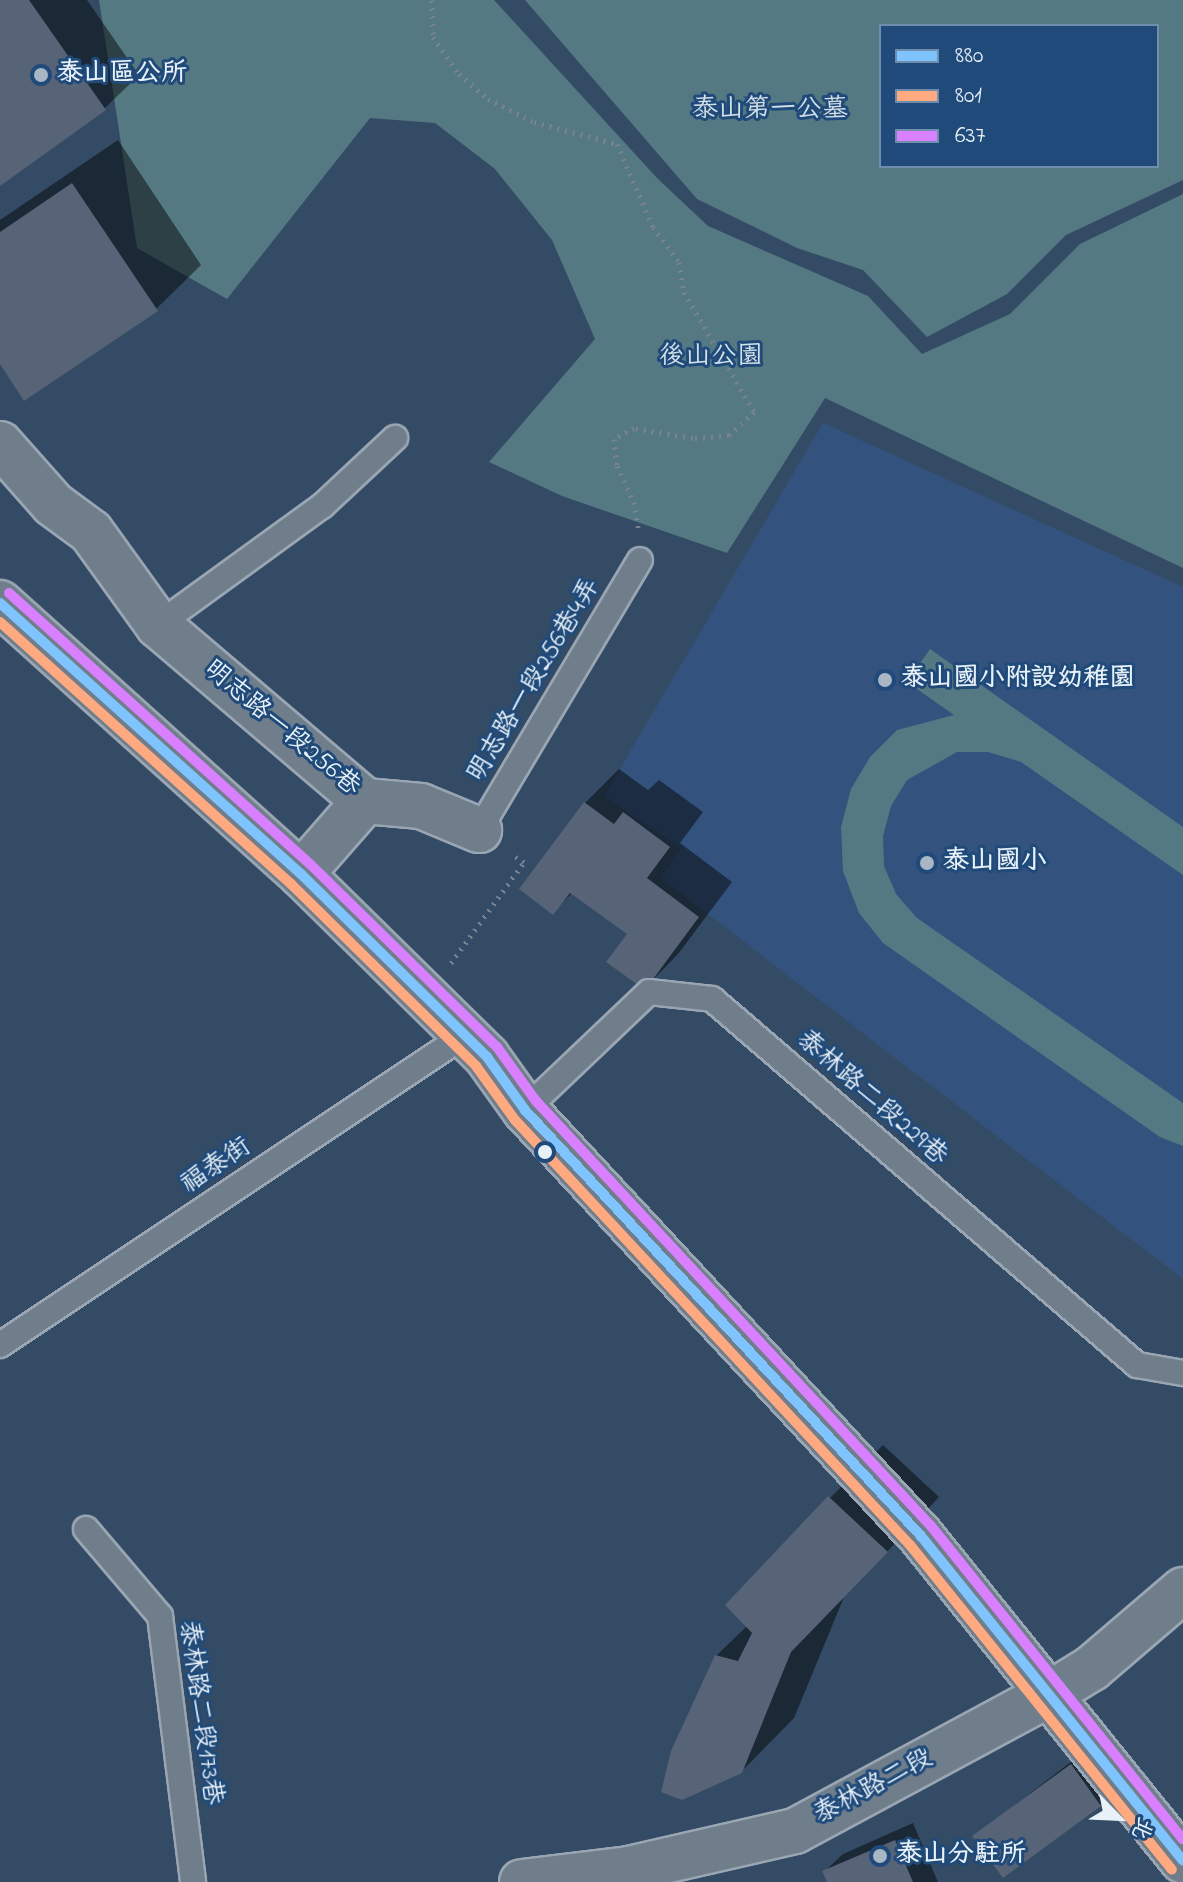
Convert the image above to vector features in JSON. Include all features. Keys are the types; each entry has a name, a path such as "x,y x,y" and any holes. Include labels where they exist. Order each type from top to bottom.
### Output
{"main road":[{"name":"明志路一段256巷","path":"0,444 53,504 91,532 158,625 365,801 421,806 479,830"},
{"path":"0,603 301,874 465,1035 525,1110 921,1536 1183,1861"},
{"path":"301,874 365,801"},
{"name":"泰林路二段","path":"522,1882 629,1869 795,1831 1048,1695 1092,1668 1183,1590"}],"lane":[{"path":"158,625 322,506 395,438"},
{"name":"明志路一段256巷4弄","path":"479,830 640,560"},
{"name":"泰林路二段229巷","path":"525,1110 649,992 712,999 1137,1365 1183,1373"},
{"name":"福泰街","path":"0,1345 465,1035"},
{"name":"泰林路二段173巷","path":"86,1529 160,1616 193,1882"}],"path":[{"path":"432,0 433,37 459,74 488,99 534,122 617,144 653,227 679,262 684,292 754,412 729,435 693,438 634,428 614,439 617,466 634,502 640,560"},
{"path":"427,997 524,862 479,830"}],"shaded area":[{"name":"泰山國小","path":"823,423 1183,587 1183,1279 661,878 680,848 604,796"}],"green space":[{"name":"後山公園","path":"99,0 494,0 657,178 708,226 868,296 922,354 1010,314 1080,244 1183,194 1183,568 825,398 727,553 562,496 489,462 595,339 552,240 495,169 435,123 370,118 227,299 137,248"},
{"name":"泰山第一公墓","path":"525,0 1183,0 1183,180 1066,235 1007,294 927,337 863,270 797,248 697,199"},
{"path":"930,649 1183,827 1183,875 1021,762 988,752 957,752 907,780 891,806 883,836 884,866 896,894 917,918 1183,1103 1183,1146 1160,1137 883,943 859,913 843,871 841,827 851,789 870,757 897,730 954,715 907,682"}],"building":[{"name":"泰山區公所","path":"0,0 29,0 106,110 0,186"},
{"path":"72,183 158,311 24,401 0,364 0,232"},
{"path":"584,802 614,824 623,812 670,847 647,878 699,917 645,990 606,962 627,934 570,893 553,915 519,889"},
{"path":"828,1496 888,1552 791,1652 742,1773 682,1800 661,1792 671,1751 715,1655 738,1661 752,1633 725,1605"},
{"path":"1071,1764 1101,1806 1003,1878 972,1836"},
{"name":"泰山分駐所","path":"895,1840 913,1882 827,1882 822,1871"}],"transit line":[{"name":"637","path":"9,593 310,864 497,1047 536,1101 931,1526 1183,1839"},
{"name":"880","path":"0,603 301,874 487,1057 525,1110 921,1536 1183,1861"},
{"name":"801","path":"0,622 291,884 476,1066 515,1120 910,1545 1172,1870"}],"place":[{"name":"泰山區公所","path":"41,75"},
{"name":"泰山國小附設幼稚園","path":"885,680"},
{"name":"泰山國小","path":"927,863"},
{"name":"泰山分駐所","path":"880,1856"}]}
